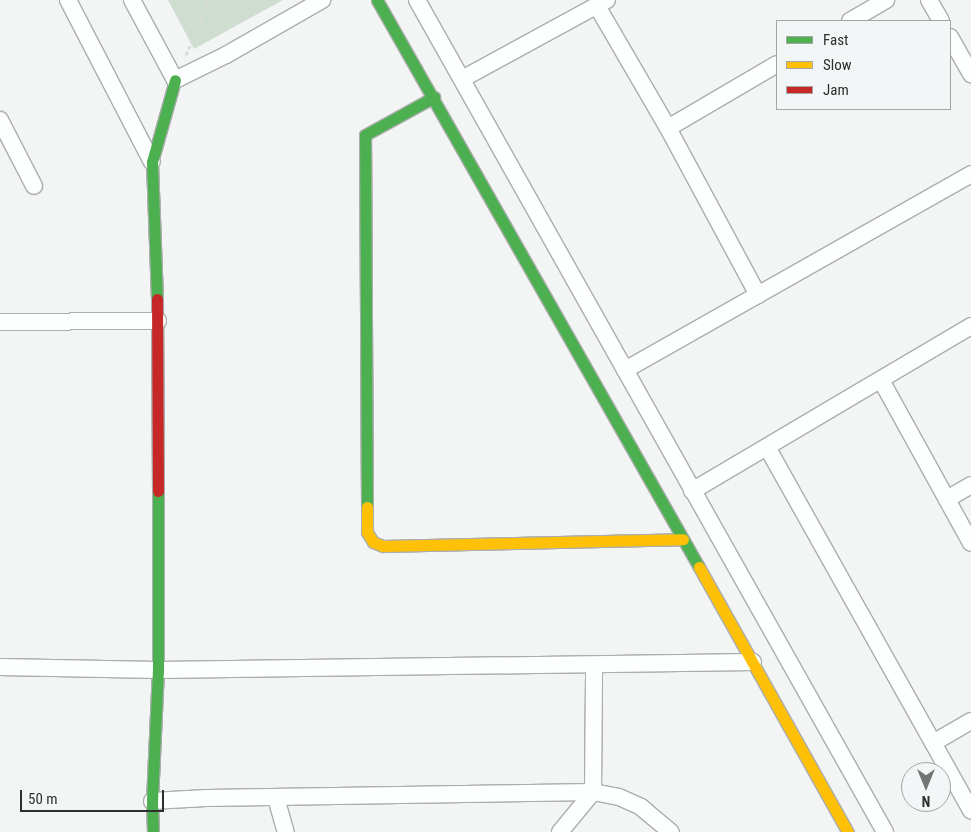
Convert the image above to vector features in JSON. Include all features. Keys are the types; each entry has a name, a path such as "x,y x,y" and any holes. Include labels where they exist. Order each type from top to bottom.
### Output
{"street":[{"path":"68,0 152,162"},
{"path":"132,0 175,80 152,162 158,321 158,670 152,801 153,832"},
{"path":"175,80 226,55 322,0"},
{"path":"378,0 848,832"},
{"path":"418,0 885,832"},
{"path":"852,20 886,0"},
{"path":"929,0 940,20"},
{"path":"462,79 602,3 758,295"},
{"path":"951,38 971,74"},
{"path":"668,128 776,65"},
{"path":"434,97 365,135 367,532 373,542 382,546 683,539"},
{"path":"0,120 34,186"},
{"path":"625,370 971,174"},
{"path":"0,322 158,321"},
{"path":"692,491 971,326"},
{"path":"881,380 971,543"},
{"path":"767,447 971,811"},
{"path":"947,499 971,485"},
{"path":"0,667 158,670 753,662"},
{"path":"560,832 593,792 594,665"},
{"path":"933,743 971,720"},
{"path":"152,801 206,798 593,792 619,797 641,807 671,832"},
{"path":"276,798 286,832"}],"path":[{"path":"175,80 209,0"}],"green space":[{"path":"168,0 283,0 194,49"}],"traffic: fast":[{"path":"377,0 699,567"},
{"path":"157,299 152,162 175,80"},
{"path":"367,507 365,135 434,97"},
{"path":"153,832 152,801 158,670 158,491"}],"traffic: slow":[{"path":"367,507 367,532 373,542 383,546 683,539"},
{"path":"699,567 848,832"}],"traffic: jam":[{"path":"157,299 158,491"}]}
